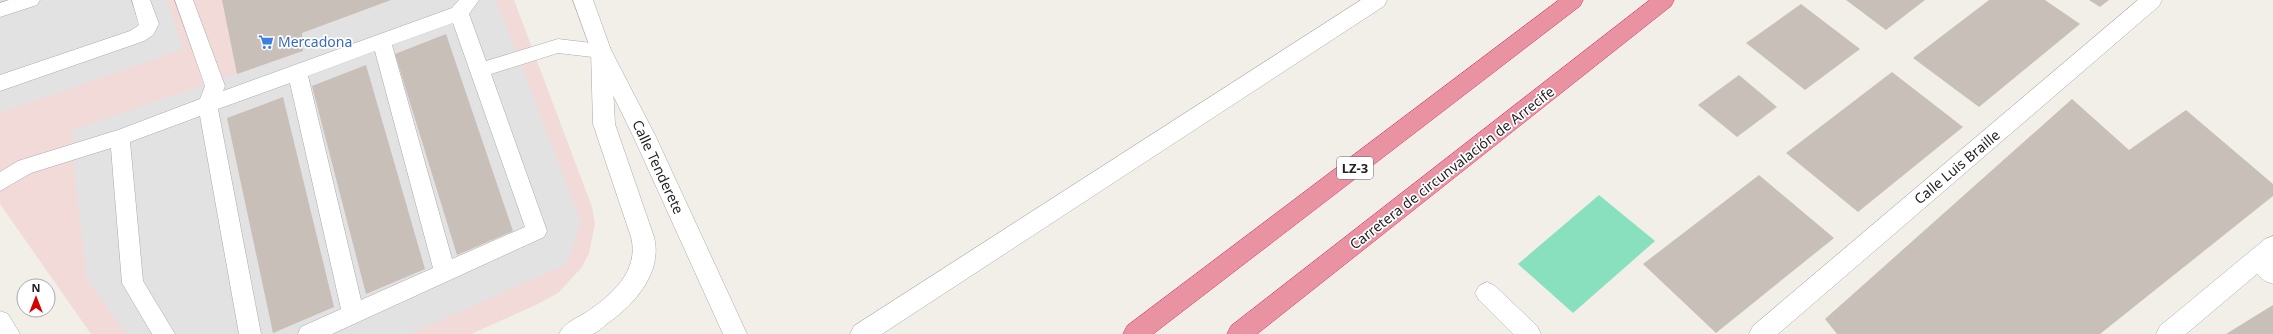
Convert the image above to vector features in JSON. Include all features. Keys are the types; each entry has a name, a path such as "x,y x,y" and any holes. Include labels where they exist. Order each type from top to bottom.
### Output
{"highway":[{"name":"LZ-3","path":"1135,334 1573,0"},
{"name":"Carretera de circunvalación de Arrecife","path":"1239,334 1664,0"}],"street":[{"name":"Calle Tenderete","path":"582,0 601,50 645,137 735,334"},
{"path":"862,334 1377,0"},
{"name":"Calle Luis Braille","path":"1762,334 2152,0"},
{"path":"571,334 606,313 627,290 639,271 644,256 644,241 604,124 601,50"},
{"path":"2168,334 2268,260"},
{"path":"1487,293 1529,334"},
{"path":"0,322 8,334"}],"lane":[{"path":"0,10 31,0"},
{"path":"0,83 141,33 150,24 141,0"},
{"path":"184,0 216,86 208,105 250,334"},
{"path":"0,182 25,166 120,137 208,105 382,41 465,6 480,70 537,231 309,334"},
{"path":"382,41 445,272"},
{"path":"480,70 558,46 601,50"},
{"path":"297,72 353,314"},
{"path":"120,137 132,283 164,334"}],"shaded area":[{"path":"0,0 514,0 592,207 595,224 589,253 582,267 558,293 536,305 471,334 91,334 56,284 56,278 52,278 0,204"},
{"path":"13,0 167,0 183,49 0,113 0,4"},
{"path":"391,0 496,0 581,221 567,264 410,334 127,334 87,280 74,168 72,130 303,51 302,33"}],"green space":[{"path":"1599,195 1655,241 1573,313 1518,264"}],"building":[{"name":"Mercadona","path":"222,0 391,0 302,33 303,51 237,74"},
{"path":"1846,0 1925,0 1886,30"},
{"path":"1989,0 2045,0 2080,24 1979,107 1913,58"},
{"path":"2089,0 2109,0 2100,7"},
{"path":"1801,4 1860,49 1805,90 1746,43"},
{"path":"446,34 513,231 457,255 395,54"},
{"path":"366,65 425,269 366,294 312,86"},
{"path":"1892,72 1963,127 1858,212 1786,153"},
{"path":"1739,75 1777,107 1737,137 1698,105"},
{"path":"283,97 334,307 273,333 227,118"},
{"path":"2072,99 2129,150 2186,110 2273,184 2273,196 2100,334 1837,334 1825,319"},
{"path":"1759,175 1834,238 1716,333 1643,264"},
{"path":"2273,305 2273,334 2226,334"}],"place":[{"name":"Mercadona","path":"266,42"}]}
